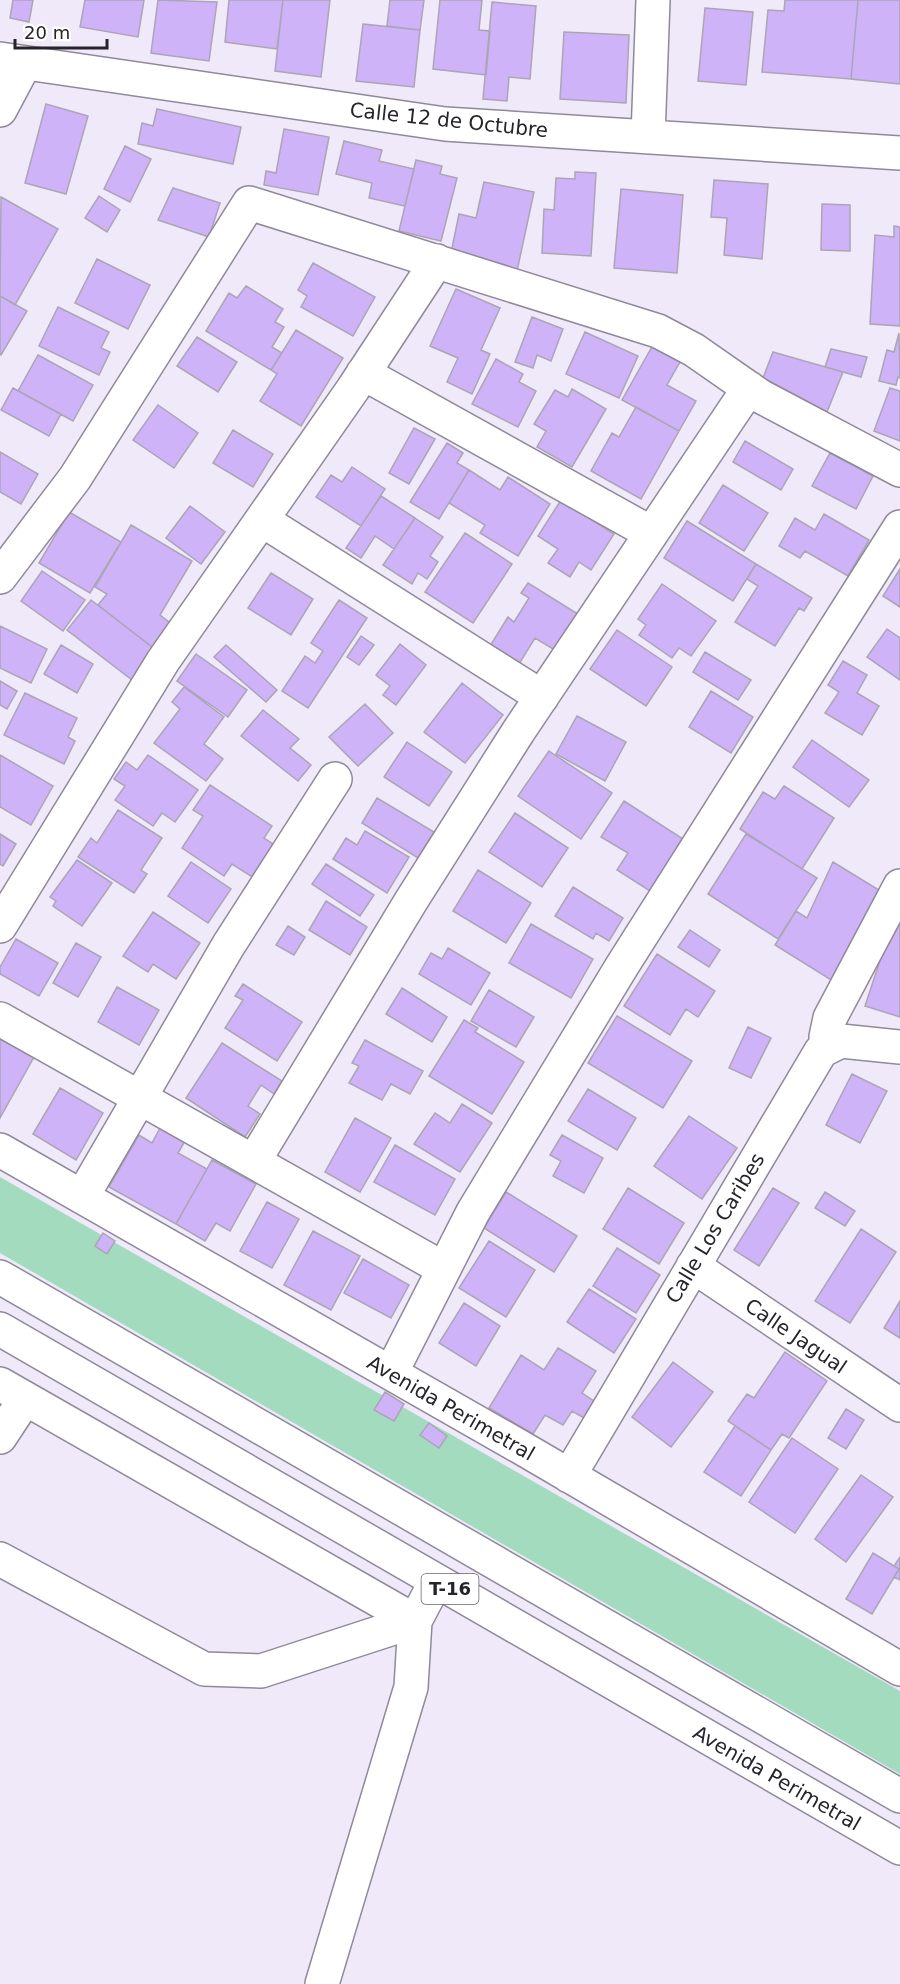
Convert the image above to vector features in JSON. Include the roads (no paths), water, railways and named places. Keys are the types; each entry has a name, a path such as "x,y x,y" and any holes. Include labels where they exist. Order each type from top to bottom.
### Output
{"main road":[{"path":"648,137 653,0"},
{"path":"0,110 13,61"},
{"name":"Calle 12 de Octubre","path":"13,61 445,124 900,153"},
{"path":"0,578 75,478 249,203 658,331 694,350 749,388 900,470"},
{"path":"0,926 164,661 363,374 437,261"},
{"path":"363,374 651,533"},
{"path":"254,1161 411,901 542,697 749,388"},
{"path":"261,520 542,697"},
{"path":"391,1374 473,1212 622,966 900,527"},
{"path":"82,1197 228,946 335,779"},
{"path":"900,886 830,1018 826,1037 829,1045 841,1041 900,1047"},
{"path":"0,1018 444,1269"},
{"name":"Calle Los Caribes","path":"569,1476 814,1061 829,1045"},
{"name":"Avenida Perimetral","path":"0,1150 569,1476 900,1669"},
{"name":"Calle Jagual","path":"693,1266 900,1405"},
{"name":"T-16","path":"0,1277 900,1796"},
{"name":"Avenida Perimetral","path":"0,1329 900,1848"},
{"path":"0,1437 13,1392 416,1621"},
{"path":"0,1559 204,1669 261,1671 416,1621"},
{"path":"322,1984 411,1687 416,1621 436,1581"}]}
